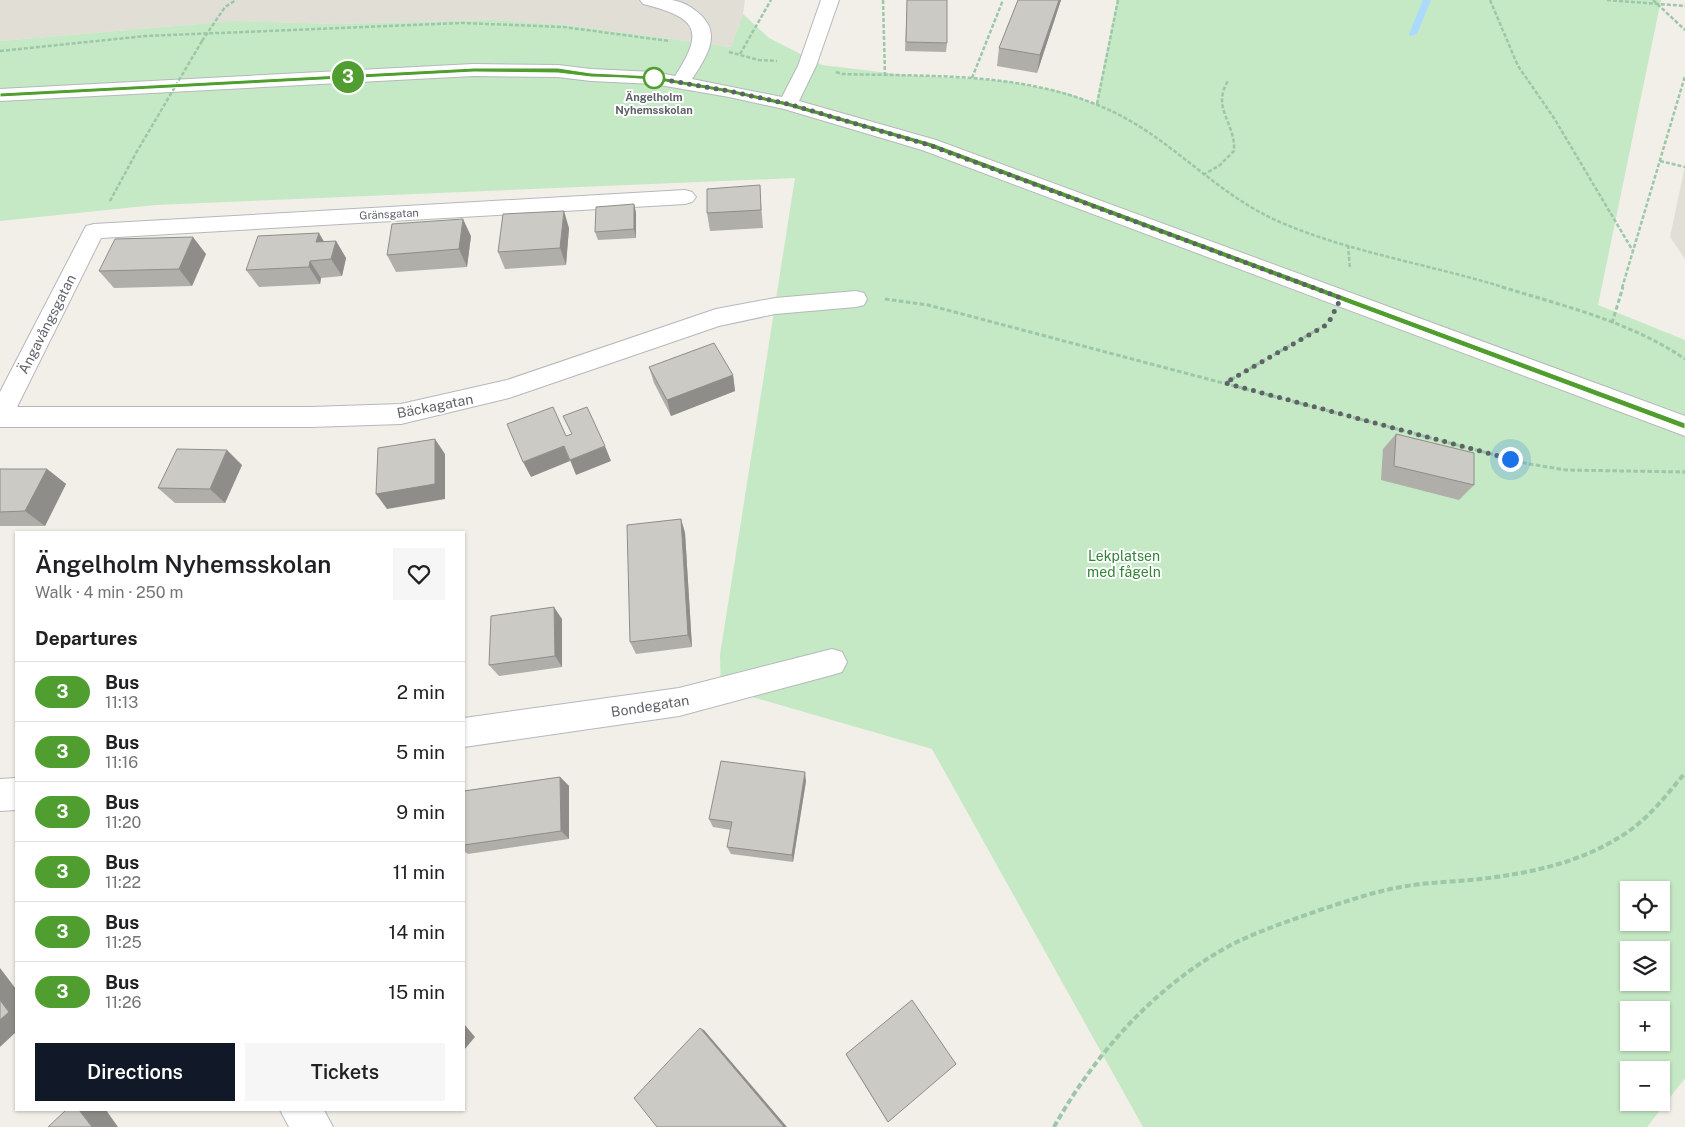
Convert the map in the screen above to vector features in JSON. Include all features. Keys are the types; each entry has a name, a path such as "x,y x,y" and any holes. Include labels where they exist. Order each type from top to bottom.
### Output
{"street":[{"path":"649,0 666,3 690,14 703,31 701,46 680,83"},
{"path":"788,104 807,66 830,0"},
{"path":"0,95 474,70 558,70 591,75 654,78 788,104 929,145 1685,426"},
{"name":"Gränsgatan","path":"94,231 685,197"},
{"name":"Ängavångsgatan","path":"0,417 94,231"},
{"name":"Bäckagatan","path":"0,417 311,417 401,414 509,389 716,318 776,306 856,299"},
{"name":"Bondegatan","path":"465,733 679,702 832,662"},
{"path":"0,794 15,794"},
{"path":"299,1111 314,1127"}],"path":[{"path":"94,231 136,153 202,41 225,6 236,0"},
{"path":"740,54 771,0"},
{"path":"882,0 885,75"},
{"path":"972,78 1003,0"},
{"path":"1097,104 1118,0"},
{"path":"1490,0 1518,66 1554,118 1634,251"},
{"path":"1607,0 1685,6"},
{"path":"1653,0 1685,30"},
{"path":"1612,323 1685,76"},
{"path":"1202,176 1220,165 1234,151 1235,137 1222,109 1220,97 1222,88 1228,81"},
{"path":"1660,161 1685,167"},
{"path":"1225,383 1328,324 1351,279 1348,245"},
{"path":"856,299 876,298 928,305 1529,464 1566,470 1685,472"},
{"path":"1054,1127 1069,1098 1094,1063 1130,1023 1166,991 1217,954 1260,932 1363,896 1412,886 1523,874 1570,862 1614,842 1635,826 1685,772"}],"shaded area":[{"path":"0,0 745,0 743,14 731,47 564,25 492,20 336,24 233,21 0,41"},
{"path":"1685,166 1685,259 1670,237"}],"green space":[{"name":"Lekplatsen med fågeln","path":"1117,0 1661,0 1598,305 1685,340 1685,1078 1670,1097 1670,1061 1620,1061 1620,1111 1659,1111 1647,1127 1143,1127 932,749 721,688 720,655 795,178 155,205 0,221 0,41 233,21 336,24 492,20 564,25 731,47 743,14 769,38 822,65 905,75 1006,81 1064,92 1096,104"}],"building":[{"path":"907,0 947,0 947,43 906,42"},
{"path":"1018,0 1059,0 1040,55 999,48"},
{"path":"760,185 761,210 707,213 707,189"},
{"path":"634,204 634,229 595,232 596,207"},
{"path":"564,211 560,248 498,252 503,214"},
{"path":"463,219 459,249 387,255 392,224"},
{"path":"319,233 316,242 336,241 331,259 310,261 309,267 246,270 258,236"},
{"path":"193,237 179,269 99,271 115,239"},
{"path":"714,343 733,375 667,400 649,367"},
{"path":"553,407 566,436 572,434 563,416 587,407 605,446 570,460 564,446 523,462 507,424"},
{"path":"1396,434 1474,453 1474,485 1394,466"},
{"path":"435,439 435,484 376,494 378,448"},
{"path":"177,449 227,450 210,489 158,488"},
{"path":"0,469 47,469 25,511 0,512"},
{"path":"681,519 688,635 630,642 627,525"},
{"path":"554,607 555,656 489,665 491,616"},
{"path":"721,761 805,772 792,855 727,847 732,822 709,819"},
{"path":"560,777 561,831 465,845 465,791"},
{"path":"0,1000 9,1012 0,1020"},
{"path":"912,1000 956,1064 888,1122 846,1054"},
{"path":"700,1028 784,1127 657,1127 634,1098"},
{"path":"65,1111 80,1111 92,1127 48,1127"}],"waterway":[{"path":"1413,34 1427,0"}],"bus line":[{"name":"3","path":"0,95 474,70 558,70 591,75 654,78 729,91 788,104 929,145 1254,264 1685,426"}],"place":[{"name":"Ängelholm Nyhemsskolan","path":"654,78"}],"route":[{"path":"654,78 729,91 788,104 929,145 1341,298 1328,324 1225,383 1510,459"}]}
